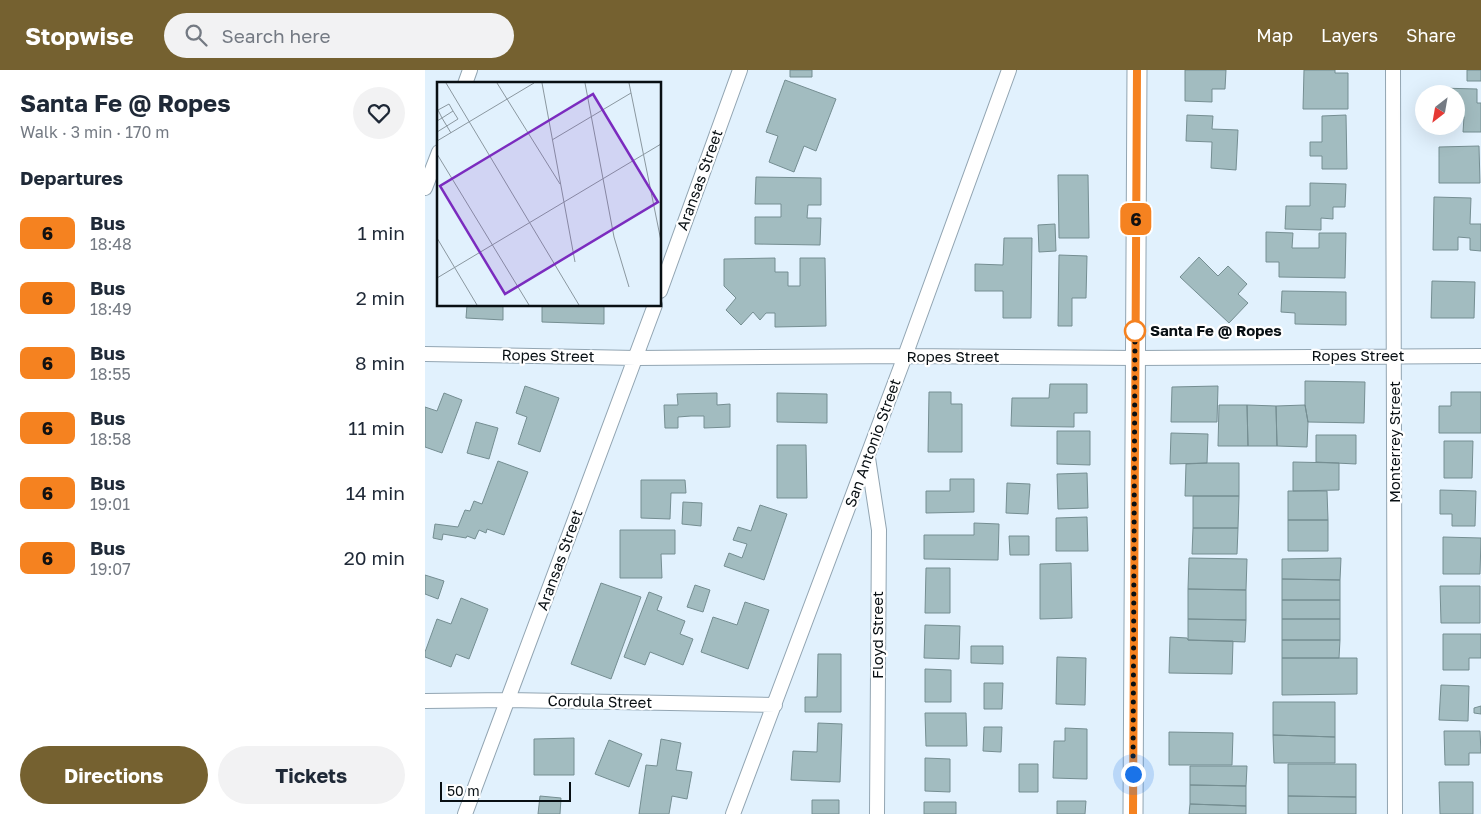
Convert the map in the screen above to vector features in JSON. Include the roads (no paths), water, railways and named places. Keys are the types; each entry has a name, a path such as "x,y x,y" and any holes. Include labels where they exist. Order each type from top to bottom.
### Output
{"main road":[{"path":"1133,814 1137,70"}],"street":[{"path":"466,82 470,70"},
{"name":"Aransas Street","path":"661,288 740,70"},
{"name":"San Antonio Street","path":"733,814 868,456 1009,70"},
{"name":"Monterrey Street","path":"1393,70 1395,814"},
{"path":"425,188 437,157"},
{"name":"Aransas Street","path":"465,814 655,306"},
{"name":"Ropes Street","path":"425,354 636,358 1481,356"},
{"name":"Floyd Street","path":"868,456 879,530 877,814"},
{"name":"Cordula Street","path":"425,701 508,700 775,705"}],"place":[{"name":"Santa Fe @ Ropes","path":"1135,331"}]}
